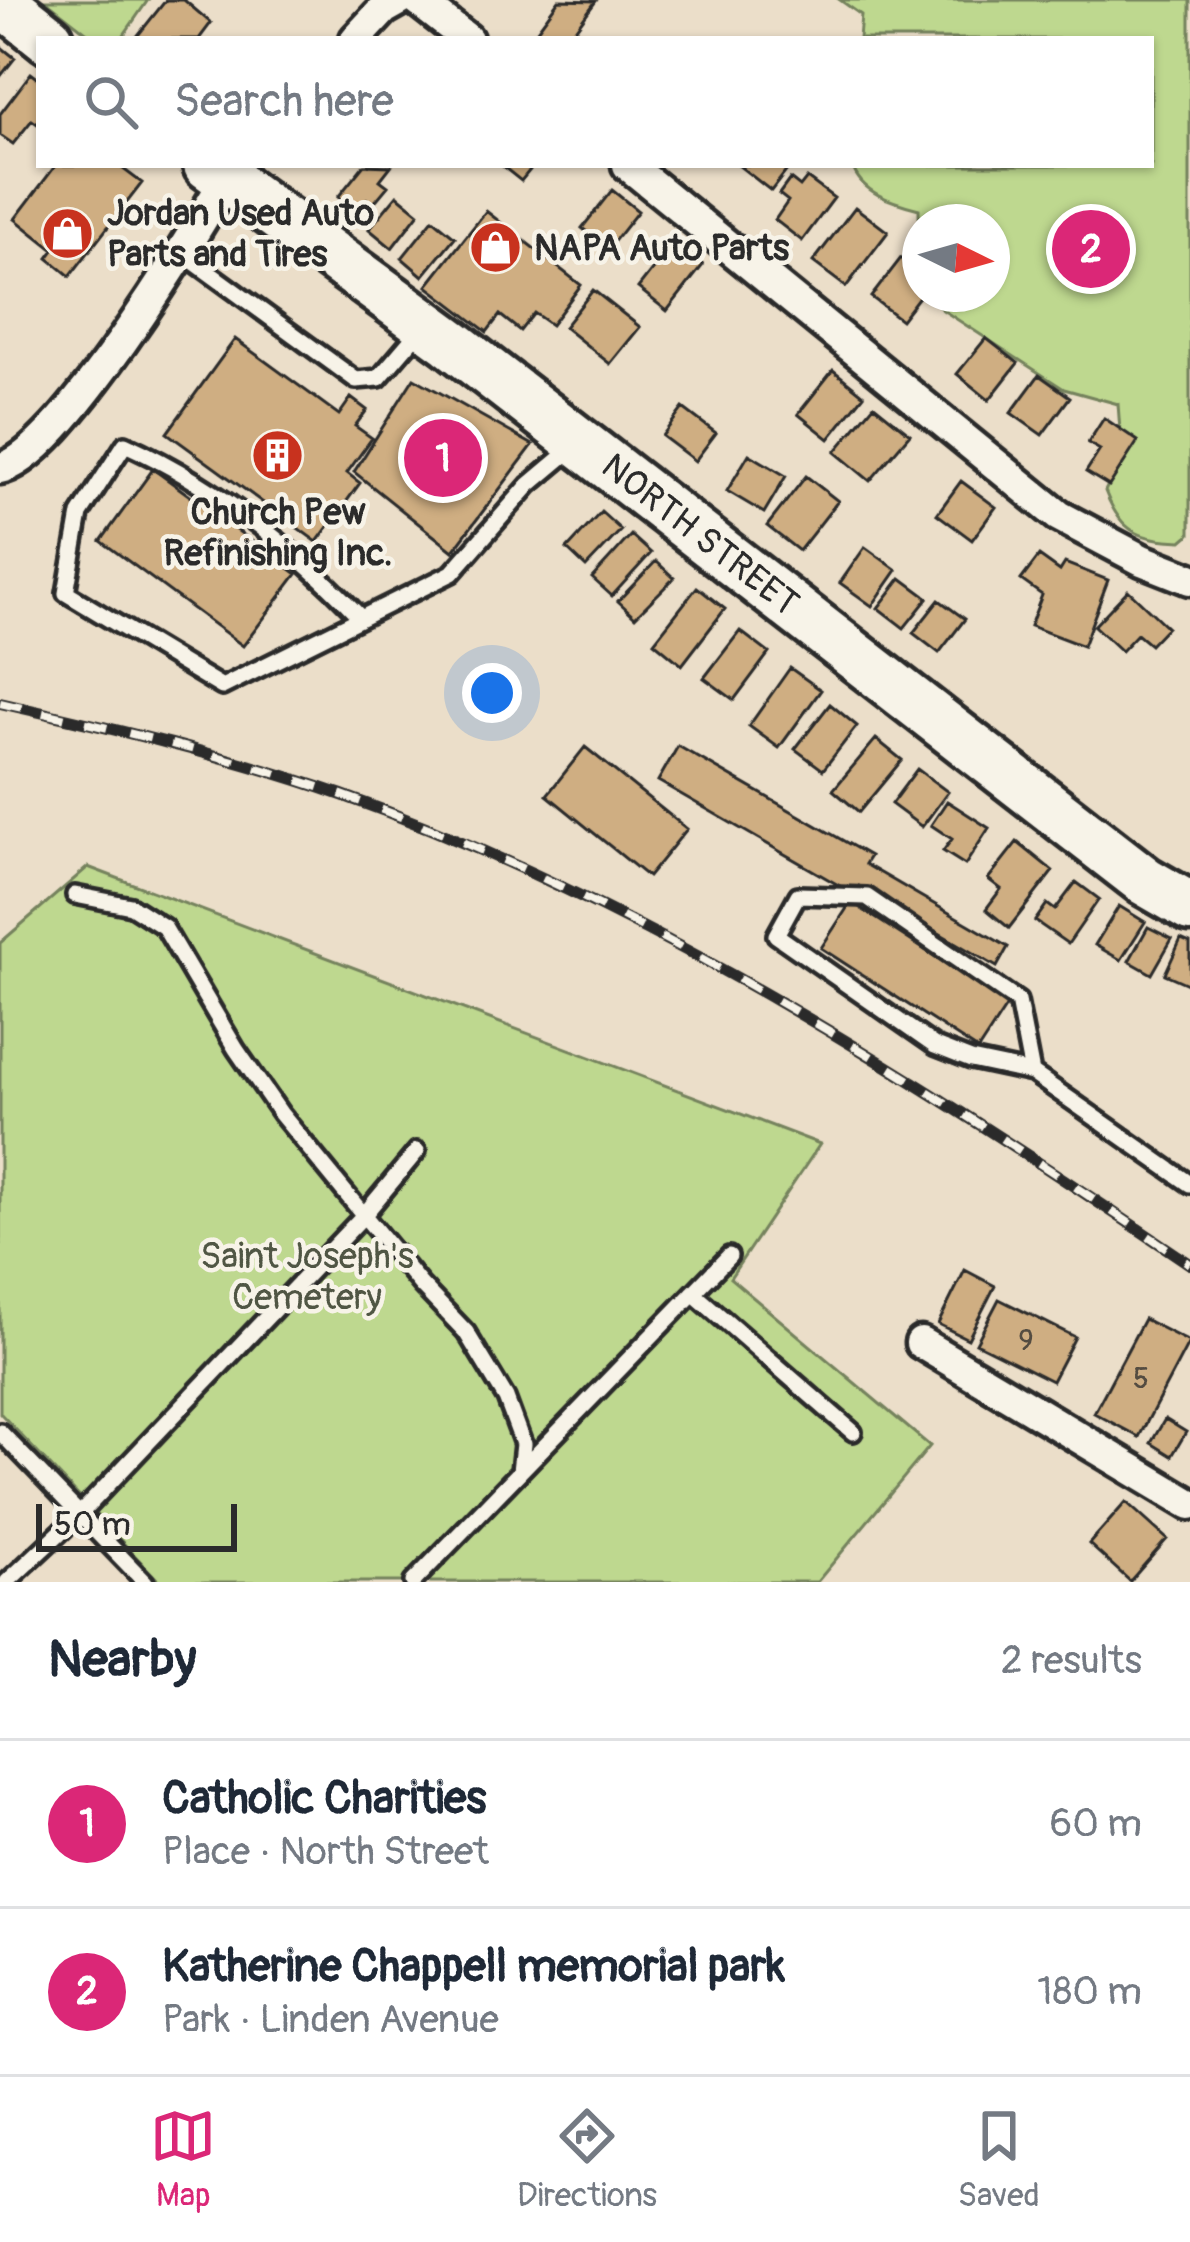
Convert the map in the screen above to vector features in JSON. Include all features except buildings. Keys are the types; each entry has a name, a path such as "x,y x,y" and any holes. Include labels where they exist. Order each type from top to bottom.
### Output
{"main road":[{"path":"0,0 45,36"},
{"name":"NORTH STREET","path":"224,170 1145,881 1190,907"}],"street":[{"path":"359,36 384,9 400,0"},
{"path":"417,0 463,36"},
{"path":"632,168 1059,516 1142,560 1190,579"},
{"path":"0,468 14,466 40,445 156,296 224,170"},
{"path":"921,1343 1190,1504"}],"lane":[{"path":"182,253 356,380 379,378 425,324"},
{"path":"359,616 312,567 177,467 125,444 80,514 66,593 222,687 452,573 530,485 580,442"},
{"path":"75,895 130,906 164,926 236,1049 281,1114 466,1332 506,1398 523,1444 520,1472"},
{"path":"1032,1073 1018,1000 867,897 798,895 776,935 935,1046 970,1060 1032,1073 1190,1184"},
{"path":"7,1582 80,1514 363,1216 417,1150"},
{"path":"413,1582 729,1256"},
{"path":"692,1293 853,1432"},
{"path":"0,1432 145,1582"}],"green space":[{"path":"45,0 148,0 123,36 91,36"},
{"path":"840,0 1190,0 1190,534 1182,541 1133,531 1111,505 1105,491 1122,457 1118,404 1064,389 946,312 1010,312 1010,204 902,204 870,190 853,168 1154,168 1154,36 859,36 861,15"},
{"name":"Saint Joseph's Cemetery","path":"88,867 820,1144 730,1278 930,1446 817,1582 160,1582 0,1413 0,943"}],"railway":[{"path":"0,703 172,744 300,781 455,839 566,889 780,1002 885,1065 1190,1264"}],"place":[{"name":"Jordan Used Auto Parts and Tires","path":"68,234"},
{"name":"NAPA Auto Parts","path":"495,248"},
{"name":"Katherine Chappell memorial park","path":"1091,249"},
{"name":"Church Pew Refinishing Inc.","path":"278,456"},
{"name":"Catholic Charities","path":"443,458"}]}
